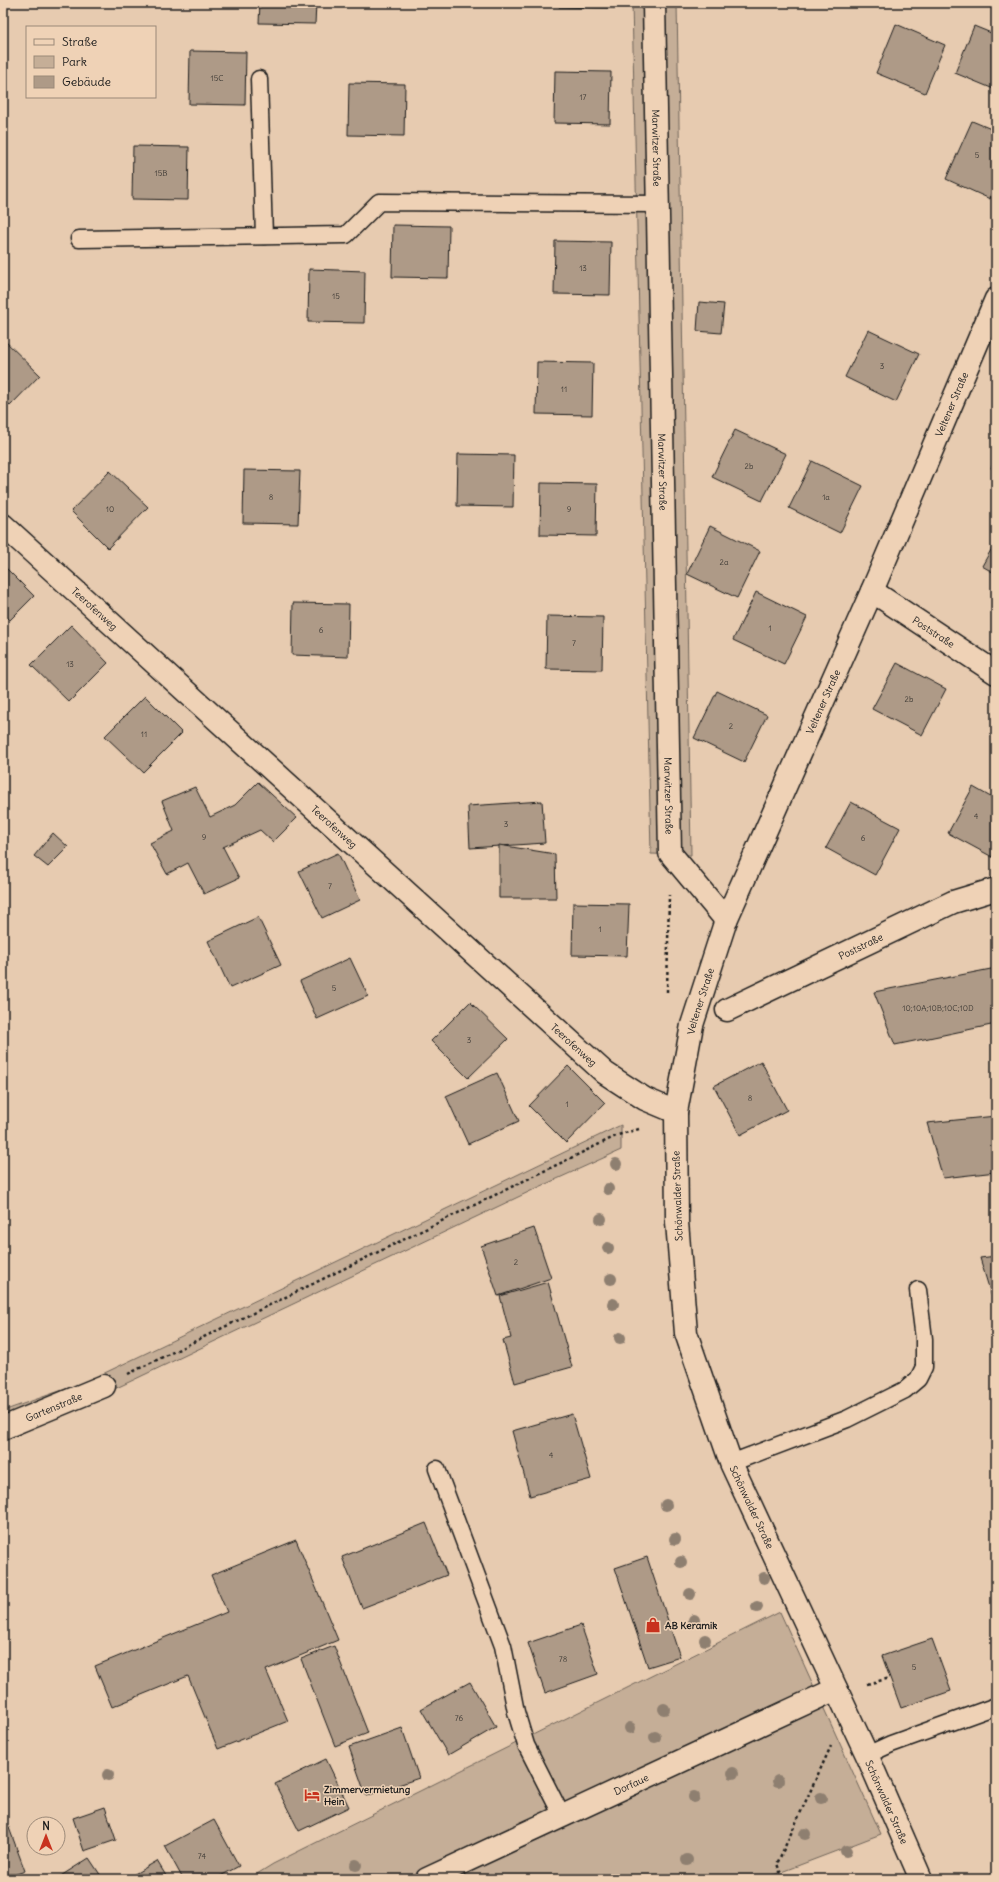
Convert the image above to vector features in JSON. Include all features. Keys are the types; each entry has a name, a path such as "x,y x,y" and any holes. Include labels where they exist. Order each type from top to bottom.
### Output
{"street":[{"name":"Marwitzer Straße","path":"654,3 670,853"},
{"name":"Veltener Straße","path":"676,1112 692,1025 726,920 872,591 996,299"},
{"name":"Teerofenweg","path":"3,525 605,1073 645,1099 676,1112"},
{"name":"Poststraße","path":"872,591 996,672"},
{"path":"670,853 726,920"},
{"name":"Poststraße","path":"727,1010 953,902 996,889"},
{"name":"Schönwalder Straße","path":"676,1112 677,1222 686,1333 731,1463 867,1755 921,1879"},
{"name":"Gartenstraße","path":"3,1428 104,1386"},
{"name":"Dorfaue","path":"427,1879 836,1689"}],"lane":[{"path":"259,79 264,236"},
{"path":"79,239 346,235 379,202 658,204"},
{"path":"731,1463 847,1419 905,1390 918,1379 924,1367 924,1339 918,1290"},
{"path":"437,1470 503,1646 516,1712 526,1744 562,1816"},
{"path":"867,1755 891,1744 996,1706"}],"path":[{"path":"667,992 670,853"},
{"path":"104,1386 618,1135 639,1129"},
{"path":"867,1684 890,1678"},
{"path":"783,1879 777,1864 830,1746"}],"green space":[{"path":"632,3 677,3 691,855 651,854"},
{"path":"621,1125 621,1150 537,1188 3,1442 3,1411 88,1381"},
{"path":"780,1612 881,1834 763,1879 249,1879 273,1864"}],"building":[{"path":"260,3 316,3 315,24 259,23"},
{"path":"559,3 615,3 615,8 559,7"},
{"path":"896,24 945,45 925,93 876,73"},
{"path":"974,26 996,35 996,90 955,73"},
{"path":"190,51 246,52 245,105 189,104"},
{"path":"555,71 611,72 610,124 554,123"},
{"path":"349,83 405,84 404,136 348,135"},
{"path":"972,121 996,131 996,185 990,199 946,179"},
{"path":"133,146 189,147 188,200 132,199"},
{"path":"393,225 449,226 448,278 392,277"},
{"path":"555,241 611,242 610,295 554,294"},
{"path":"309,269 365,271 364,323 308,322"},
{"path":"699,302 724,304 721,333 697,331"},
{"path":"868,330 919,354 896,402 845,377"},
{"path":"3,339 40,375 10,406 3,399"},
{"path":"537,362 593,363 592,415 536,414"},
{"path":"735,430 786,454 762,501 712,477"},
{"path":"458,454 514,455 513,507 457,506"},
{"path":"996,459 996,471 991,468"},
{"path":"812,461 863,486 840,533 789,508"},
{"path":"244,470 300,471 298,524 243,523"},
{"path":"110,471 148,507 108,548 71,511"},
{"path":"541,483 597,484 596,536 540,535"},
{"path":"710,526 760,551 737,598 687,574"},
{"path":"996,541 996,574 982,566"},
{"path":"3,565 34,596 10,620 3,613"},
{"path":"756,592 807,617 784,664 733,640"},
{"path":"293,603 349,604 348,657 292,655"},
{"path":"547,616 603,617 602,670 546,669"},
{"path":"71,625 108,663 69,702 31,665"},
{"path":"897,663 946,689 922,735 872,709"},
{"path":"717,691 767,715 744,762 694,738"},
{"path":"145,696 182,733 143,772 105,736"},
{"path":"258,782 297,818 273,842 260,830 223,847 239,878 204,894 188,863 167,874 150,843 174,831 162,801 195,787 210,817 235,805"},
{"path":"973,787 996,800 996,859 948,833"},
{"path":"542,801 545,843 470,848 468,806"},
{"path":"851,802 900,828 875,875 826,848"},
{"path":"53,833 68,847 48,867 34,856"},
{"path":"499,845 555,854 556,898 499,898"},
{"path":"338,853 360,900 322,918 299,871"},
{"path":"573,903 629,904 627,956 572,955"},
{"path":"258,917 281,965 230,988 208,941"},
{"path":"350,958 368,996 317,1019 300,981"},
{"path":"996,968 996,1024 895,1045 874,992"},
{"path":"470,1002 508,1039 468,1078 431,1041"},
{"path":"761,1061 787,1110 740,1135 714,1086"},
{"path":"568,1066 605,1103 566,1143 529,1106"},
{"path":"497,1073 519,1121 468,1144 446,1096"},
{"path":"996,1116 996,1172 943,1178 927,1123"},
{"path":"534,1228 551,1278 498,1296 481,1246"},
{"path":"996,1256 996,1311 980,1258"},
{"path":"548,1282 572,1367 515,1383 503,1340 511,1338 500,1296"},
{"path":"572,1414 591,1479 530,1496 512,1431"},
{"path":"426,1523 447,1575 362,1608 342,1557"},
{"path":"296,1540 338,1640 266,1670 288,1721 218,1749 188,1676 112,1707 95,1666 227,1612 211,1575"},
{"path":"647,1557 680,1657 648,1667 615,1568"},
{"path":"581,1625 598,1674 545,1693 528,1643"},
{"path":"932,1639 951,1691 901,1708 882,1656"},
{"path":"334,1646 368,1733 335,1746 301,1659"},
{"path":"470,1682 496,1727 448,1755 421,1709"},
{"path":"402,1728 419,1778 366,1796 349,1747"},
{"name":"Zimmervermietung Hein","path":"326,1759 349,1807 299,1831 275,1784"},
{"path":"105,1807 116,1840 84,1851 73,1818"},
{"path":"214,1820 239,1866 215,1879 183,1879 165,1846"},
{"path":"8,1825 25,1871 3,1879 3,1827"},
{"path":"89,1858 103,1879 56,1879"},
{"path":"157,1861 168,1879 126,1879"}],"place":[{"name":"AB Keramik","path":"653,1625"},
{"name":"Zimmervermietung Hein","path":"312,1795"}]}
